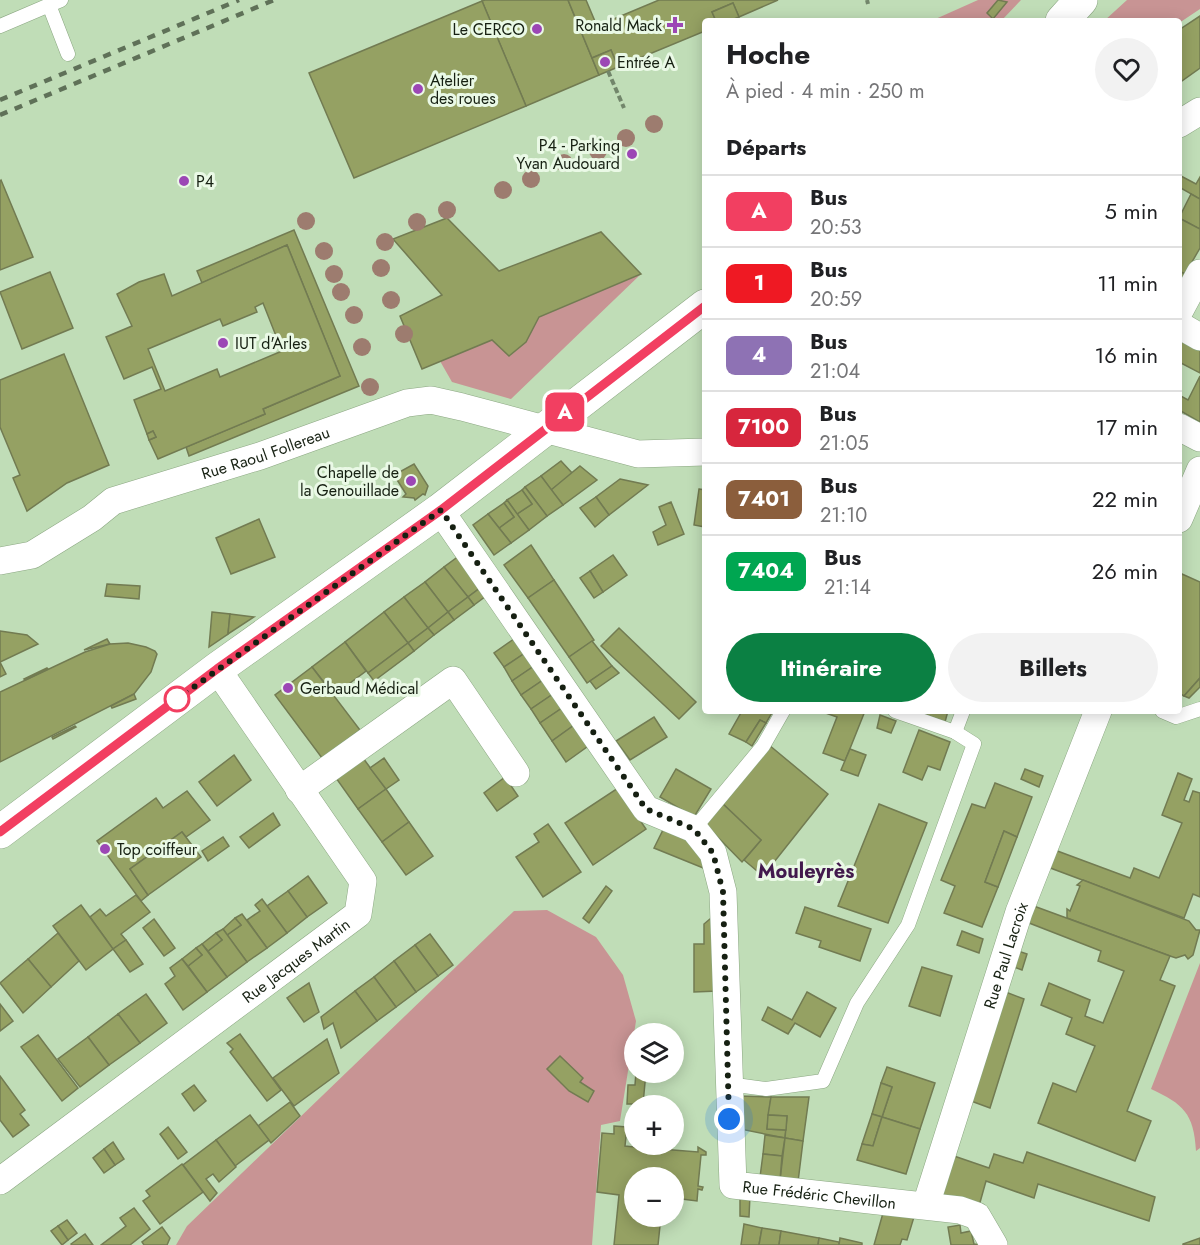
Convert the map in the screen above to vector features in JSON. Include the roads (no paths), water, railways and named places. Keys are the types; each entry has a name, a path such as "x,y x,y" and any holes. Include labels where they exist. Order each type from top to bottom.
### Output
{"main road":[{"path":"1065,18 1081,0"},
{"path":"0,832 217,669 441,510 702,308"}],"street":[{"path":"1182,122 1200,111"},
{"path":"1182,306 1200,273"},
{"path":"1182,327 1200,337"},
{"name":"Rue Raoul Follereau","path":"0,561 32,555 92,518 113,501 260,456 406,403 430,400 638,454 702,452"},
{"path":"1182,429 1200,438"},
{"path":"1182,512 1200,470"},
{"name":"Rue Frédéric Chevillon","path":"441,510 646,809 694,829 713,853 723,892 733,1185 926,1205"},
{"name":"Rue Jacques Martin","path":"0,1181 358,914 363,880 217,669"},
{"path":"299,790 453,680 516,773"},
{"name":"Rue Paul Lacroix","path":"926,1205 1019,912 1097,714"},
{"path":"926,1205 960,1210 976,1216 994,1245"}],"lane":[{"path":"0,26 55,3 68,54"},
{"path":"1169,714 1176,717 1200,709"},
{"path":"694,829 762,746 781,714"},
{"path":"728,1084 766,1089 823,1081 857,1003 908,925 974,744 955,732 904,714"},
{"path":"955,732 962,714"}],"railway":[{"path":"0,100 239,0"},
{"path":"0,115 274,0"}],"place":[{"name":"Ronald Mack","path":"675,25"},
{"name":"Le CERCO","path":"537,29"},
{"name":"Entrée A","path":"605,62"},
{"name":"Atelier des roues","path":"418,89"},
{"name":"P4 - Parking Yvan Audouard","path":"632,154"},
{"name":"P4","path":"184,181"},
{"name":"IUT d'Arles","path":"223,343"},
{"name":"Chapelle de la Genouillade","path":"411,481"},
{"name":"Gerbaud Médical","path":"288,688"},
{"name":"Top coiffeur","path":"105,849"}],"district":[{"name":"Mouleyrès","path":"806,871"}]}
